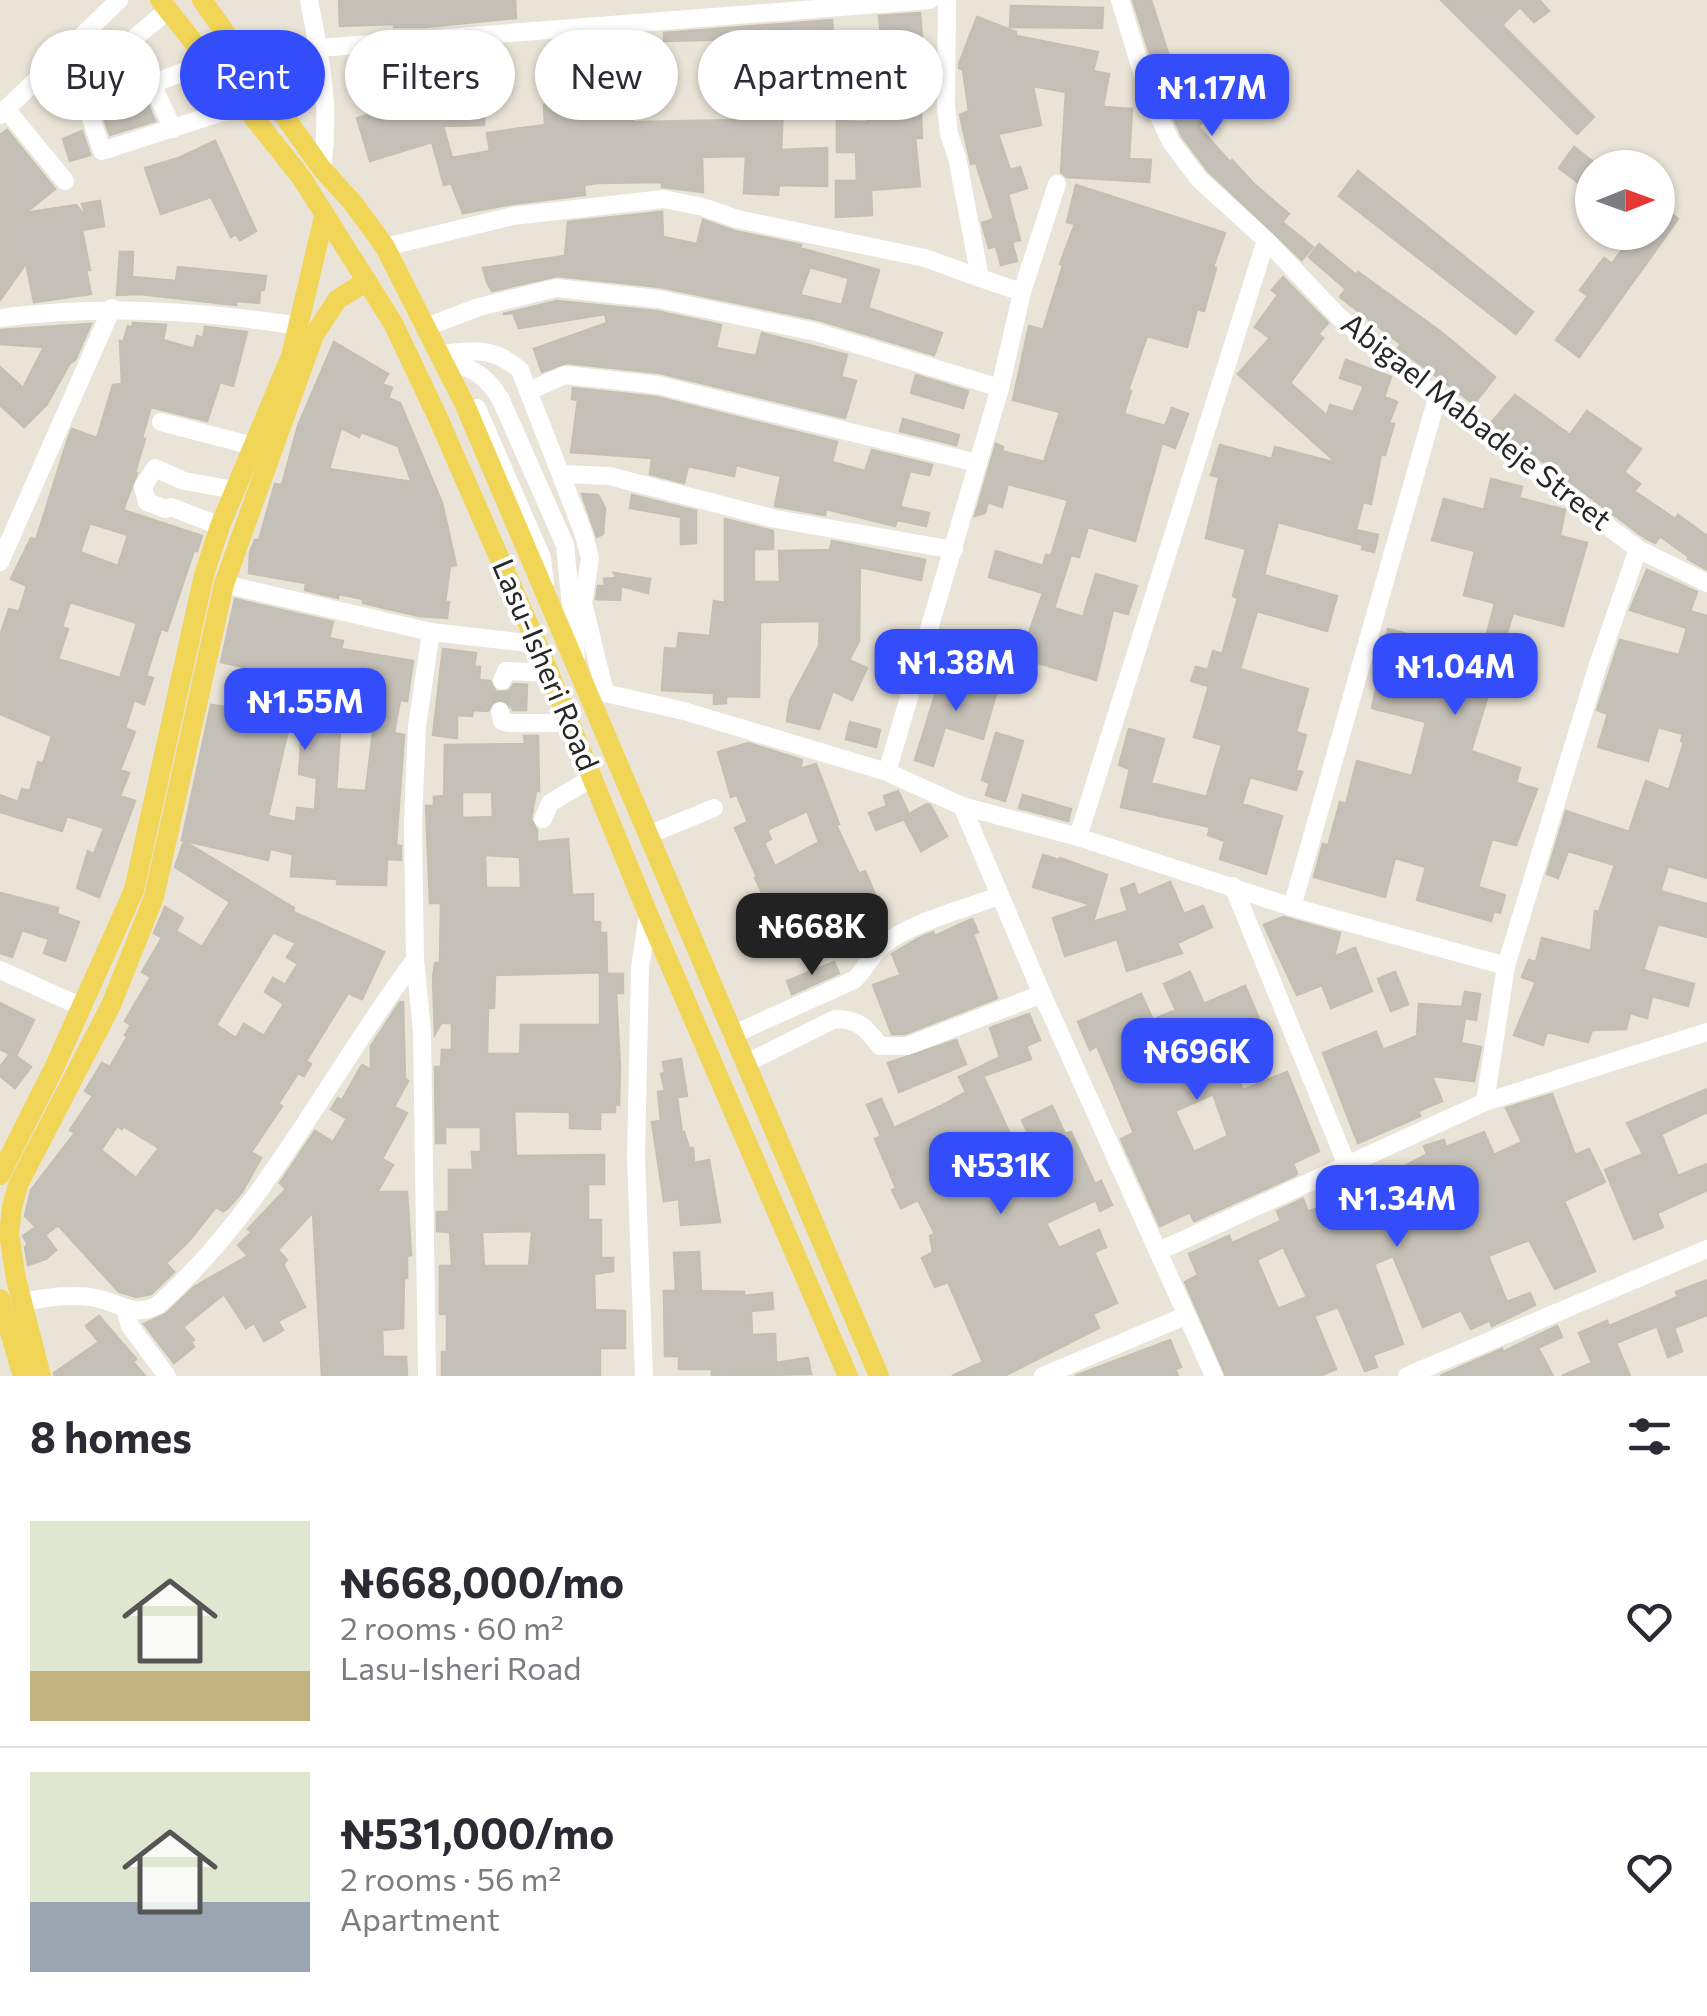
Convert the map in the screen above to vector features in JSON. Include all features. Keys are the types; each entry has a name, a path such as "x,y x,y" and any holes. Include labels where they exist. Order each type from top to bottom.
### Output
{"main road":[{"name":"Lasu-Isheri Road","path":"208,2 322,169 385,247 454,383 576,662 596,694 648,835 878,1376"},
{"name":"Lasu-Isheri Road","path":"164,5 184,30"},
{"name":"Lasu-Isheri Road","path":"256,120 301,177 393,323 438,418 848,1376"},
{"path":"0,1176 134,890 204,574 234,490 292,356 324,217"},
{"path":"22,1376 11,1301 10,1234 18,1185 112,1005 154,897 224,584 314,335 337,300 365,282"},
{"path":"11,1301 41,1376"}],"street":[{"path":"65,181 3,112 118,0"},
{"path":"308,0 314,30"},
{"path":"325,47 930,0"},
{"path":"946,0 948,120 980,278"},
{"name":"Abigael Mabadeje Street","path":"1120,0 1150,95 1171,142 1199,178 1266,240 1340,318 1437,398 1638,549 1707,583"},
{"path":"142,30 164,5"},
{"path":"160,100 174,129"},
{"path":"322,169 328,129 325,105"},
{"path":"92,120 102,151 200,120"},
{"path":"887,772 1000,388 1022,292 1057,184"},
{"path":"385,247 513,216 664,199 737,220 925,258 1022,292"},
{"path":"1078,837 1266,240"},
{"path":"426,327 480,306 556,288 658,299 816,332 1000,388"},
{"path":"0,318 112,308 300,326"},
{"path":"0,562 112,308"},
{"path":"441,357 478,350 502,354 520,370 563,474 590,558 584,603 596,694 684,711 887,772 962,806 1078,837 1292,908 1506,966"},
{"path":"441,357 488,378 500,398 564,545 576,662"},
{"path":"529,391 566,375 588,374 658,385 977,463"},
{"path":"1292,908 1437,398"},
{"path":"161,422 253,446"},
{"path":"220,526 147,502 143,487 155,468 184,481 234,490"},
{"path":"563,474 609,476 776,519 954,550"},
{"path":"1485,1102 1506,966 1597,668 1638,549"},
{"path":"224,584 431,632 537,644"},
{"path":"427,1376 422,1032 415,960 413,822 416,726 431,632"},
{"path":"502,682 506,671 549,673"},
{"path":"500,712 502,721 508,723 570,723"},
{"path":"544,820 550,803 592,778"},
{"path":"962,806 1214,1376"},
{"path":"648,835 714,808"},
{"path":"1233,886 1347,1165"},
{"path":"732,1034 854,980 879,948 909,929 1000,895"},
{"path":"644,1376 636,1157 640,968 648,914"},
{"path":"11,1301 57,1296 95,1298 146,1312 158,1305 221,1243 415,960"},
{"path":"0,970 82,1007"},
{"path":"744,1064 835,1019 862,1024 880,1046 892,1048 907,1046 1042,994"},
{"path":"1159,1251 1485,1102 1707,1032"},
{"path":"1408,1376 1707,1249"},
{"path":"125,1309 130,1326 167,1376"},
{"path":"1043,1376 1185,1316"}],"building":[{"path":"339,0 515,0 516,18 425,27 340,26"},
{"path":"1133,0 1151,0 1180,91 1203,122 1198,126 1230,162 1289,214 1282,222 1313,247 1302,260 1208,171 1182,136 1161,90"},
{"path":"1441,0 1539,0 1549,11 1534,22 1520,7 1502,25 1594,117 1577,134"},
{"path":"1011,6 1103,8 1102,28 1010,27"},
{"path":"920,13 921,30 880,30 879,16"},
{"path":"977,17 1016,32 1016,36 1098,52 1093,71 1109,74 1103,107 1132,109 1129,159 1151,160 1149,182 1067,177 1061,172 1066,92 1033,86 1041,125 998,134 1010,170 1020,167 1027,188 1008,194 1020,240 1012,242 1017,261 1001,265 996,246 989,248 984,231 982,223 994,219 976,163 971,164 960,115 969,111 959,64"},
{"path":"832,20 833,30 703,30"},
{"path":"698,30 698,40 678,41 678,32"},
{"path":"155,120 155,121 110,135 105,121"},
{"path":"358,120 484,120 484,125 443,126 452,158 490,151 487,133 545,125 545,120 782,120 781,150 827,148 827,186 779,185 778,195 744,193 746,156 702,157 703,192 662,187 662,182 597,183 584,185 585,195 463,213 451,183 444,185 432,142 370,161"},
{"path":"921,120 922,138 915,138 920,186 871,190 872,215 836,217 836,181 857,181 856,152 837,152 837,121"},
{"path":"7,130 55,189 25,213 76,205 87,218 82,204 100,201 104,226 82,230 91,294 34,302 26,263 0,300 0,135"},
{"path":"82,131 90,155 70,161 63,139"},
{"path":"215,141 256,231 240,240 236,234 231,237 211,197 161,214 145,168"},
{"path":"1574,147 1578,150 1575,180 1559,168"},
{"path":"1358,171 1533,312 1516,334 1339,196"},
{"path":"1076,185 1225,233 1204,311 1197,309 1187,347 1147,336 1128,390 1131,391 1124,414 1165,426 1172,408 1188,414 1175,448 1162,443 1135,541 1088,527 1079,557 1071,555 1054,608 1083,617 1096,574 1137,586 1128,614 1113,610 1096,680 1035,662 1027,689 1011,685 1043,593 989,577 996,551 1043,566 1046,555 1051,556 1068,500 1008,484 1002,507 988,502 985,513 975,516 996,444 1003,447 1002,451 1044,462 1060,412 1013,400 1029,326 1043,330 1063,265 1060,264 1075,224 1067,222"},
{"path":"662,212 663,237 697,244 703,220 801,245 800,248 879,270 868,308 942,333 934,355 819,320 660,287 557,276 492,291 483,268 565,256 568,222","holes":["810,267 849,278 842,305 800,295"]},
{"path":"1319,244 1356,275 1358,272 1441,332 1495,377 1474,404 1398,348 1401,344 1340,297 1346,289 1309,257"},
{"path":"1622,250 1656,250 1579,357 1556,340 1588,296 1580,290 1604,258 1612,264"},
{"path":"120,252 133,252 132,277 176,281 178,267 266,276 264,290 260,290 259,303 236,301 236,305 117,295"},
{"path":"1283,277 1328,323 1318,334 1323,338 1290,383 1327,416 1330,405 1353,412 1364,386 1340,378 1346,360 1391,377 1384,397 1397,402 1371,504 1363,502 1356,530 1378,535 1374,552 1362,549 1363,545 1278,522 1264,575 1337,596 1327,631 1257,611 1240,669 1308,689 1296,732 1306,735 1296,770 1302,772 1296,790 1250,777 1242,804 1282,816 1266,874 1220,859 1225,841 1208,835 1210,827 1121,807 1130,769 1119,765 1129,729 1164,739 1151,783 1207,797 1222,745 1194,737 1209,686 1191,681 1196,667 1208,670 1213,651 1222,654 1238,598 1233,596 1246,549 1206,538 1219,477 1211,475 1220,445 1272,459 1275,447 1337,463 1238,374 1270,338 1255,327 1278,295 1272,290"},
{"path":"557,301 656,311 721,325 716,348 756,356 762,333 847,355 841,377 856,381 845,418 660,373 566,363 542,372 534,349 607,323 605,314 519,328 513,313 503,314"},
{"path":"133,323 166,325 163,340 194,349 197,336 203,338 205,327 247,332 233,386 220,382 207,421 151,407 137,473 123,510 202,536 167,631 161,629 146,676 153,678 144,704 134,700 125,728 135,732 120,770 129,773 120,796 135,801 99,897 77,888 88,851 94,854 104,828 67,816 62,831 0,812 0,795 18,802 22,789 30,791 38,762 43,764 52,736 0,714 0,636 9,609 19,612 27,586 11,579 31,538 36,540 72,429 97,438 113,385 122,384 120,341 123,342 128,326 132,328","holes":["90,523 128,535 118,566 80,552","70,602 137,623 120,678 58,659 68,629 62,627"]},
{"path":"91,324 75,360 47,404 24,427 0,405 0,367 23,388 44,347 0,344 0,330"},
{"path":"334,342 388,374 382,384 392,388 388,398 400,403 442,503 456,565 450,566 447,618 419,616 339,594 338,598 305,590 306,583 249,573 250,552 255,540 259,540 275,484 282,485 298,426","holes":["341,428 359,437 361,432 398,446 412,482 329,469"]},
{"path":"916,375 968,391 963,408 911,393"},
{"path":"573,388 656,397 837,442 832,462 865,471 872,450 932,465 929,475 910,471 900,507 929,513 926,526 897,520 895,526 826,509 825,515 775,506 781,476 736,465 734,476 688,466 684,483 650,474 652,458 571,452 578,400 572,399"},
{"path":"1515,395 1570,435 1587,411 1641,449 1624,472 1640,484 1634,491 1707,536 1706,569 1660,536 1655,543 1645,538 1491,423"},
{"path":"903,419 959,435 956,445 900,431"},
{"path":"1491,479 1522,487 1519,498 1565,510 1560,536 1587,543 1563,626 1513,613 1471,751 1520,768 1516,783 1537,789 1516,845 1492,839 1478,887 1505,895 1500,913 1494,911 1491,921 1417,900 1426,867 1395,858 1385,897 1314,877 1323,844 1328,846 1340,802 1346,804 1357,761 1412,776 1426,722 1372,708 1388,629 1482,653 1495,603 1464,595 1475,551 1432,540 1444,499 1484,510"},
{"path":"582,494 598,495 605,508 603,534 597,537"},
{"path":"632,495 696,511 696,543 681,544 681,517 630,508"},
{"path":"725,519 773,531 773,549 754,549 754,582 780,582 779,551 830,550 832,541 925,560 921,580 860,567 859,641 849,660 867,668 852,700 833,691 819,729 787,721 790,701 819,646 820,621 760,622 759,697 726,696 726,703 714,704 714,693 662,690 665,648 677,649 679,633 710,636 714,601 725,603"},
{"path":"1647,570 1697,592 1690,611 1707,616 1707,878 1668,866 1660,891 1707,904 1707,937 1658,924 1643,970 1694,984 1688,1006 1652,996 1647,1018 1630,1013 1626,1029 1592,1030 1588,1042 1547,1032 1543,1045 1514,1035 1536,982 1522,977 1529,960 1536,962 1542,938 1591,951 1595,911 1599,912 1615,865 1568,851 1558,878 1547,874 1566,811 1629,832 1646,781 1669,790 1684,742 1683,734 1658,727 1648,761 1598,747 1608,714 1597,710 1620,640 1679,655 1687,628 1630,610"},
{"path":"614,573 650,579 648,593 621,586 620,600 596,599 598,586 605,586 604,579 617,578"},
{"path":"235,599 333,622 329,638 343,641 341,649 413,661 407,701 400,700 394,733 404,735 396,845 401,846 401,860 387,859 386,885 337,884 338,879 291,876 293,854 270,849 268,860 182,840 211,705 240,709 238,719 264,724 276,674 221,662","holes":["292,713 303,715 299,774 317,778 315,810 297,808 296,822 268,816","341,718 374,723 366,791 336,789"]},
{"path":"443,649 476,653 474,667 480,667 479,680 490,681 496,692 509,691 514,684 527,685 526,710 513,710 509,702 497,699 488,711 457,715 457,738 433,735"},
{"path":"942,673 997,690 983,739 945,727 933,766 915,760"},
{"path":"850,722 880,730 876,747 846,739"},
{"path":"996,733 1023,741 1005,801 986,795 990,783 982,780"},
{"path":"524,736 538,736 539,791 531,819 537,830 537,842 568,839 572,895 593,894 593,922 600,922 600,933 606,933 607,972 495,975 494,1008 488,1008 487,1054 520,1054 521,1025 600,1025 600,974 623,974 623,993 616,993 620,1067 619,1105 615,1104 615,1112 600,1112 600,1129 570,1128 570,1112 514,1111 516,1156 604,1155 604,1184 588,1184 588,1220 601,1220 601,1258 613,1258 613,1271 594,1274 595,1310 625,1311 625,1348 600,1348 600,1376 442,1376 442,1352 447,1352 447,1314 440,1314 440,1266 452,1266 450,1232 437,1231 437,1212 449,1212 449,1170 473,1170 472,1152 481,1152 481,1127 445,1127 445,1143 436,1143 435,1067 441,1067 442,1050 452,1050 452,1023 441,1023 435,1034 433,978 435,963 440,963 441,903 430,903 426,806 434,806 434,797 444,796 445,745 525,744","holes":["462,792 492,792 493,817 462,818","485,855 520,857 521,888 486,888","532,1231 529,1266 484,1266 482,1232"]},
{"path":"748,743 802,760 800,769 816,764 839,824 836,825 859,874 865,871 882,911 795,949 793,943 784,947 776,929 796,920 786,896 768,905 755,878 735,828 748,822 737,795 731,797 718,752","holes":["807,811 819,842 775,866 764,843 771,839 767,830"]},
{"path":"898,791 909,814 930,805 947,836 921,851 904,819 876,830 869,813 887,806 884,796"},
{"path":"1023,795 1071,809 1068,821 1019,808"},
{"path":"184,841 294,908 293,912 384,952 362,999 348,993 306,1061 311,1064 304,1076 298,1073 278,1104 282,1106 251,1152 261,1158 242,1192 227,1209 216,1207 166,1263 174,1272 151,1294 136,1297 119,1292 58,1225 45,1235 56,1250 46,1259 28,1265 28,1245 23,1236 36,1227 25,1216 31,1190 75,1133 70,1130 93,1096 85,1091 102,1063 110,1067 128,1036 125,1035 131,1025 125,1021 151,977 142,972 162,938 154,933 165,907 183,918 176,931 202,947 230,902 175,867","holes":["273,932 296,943 287,957 298,964 285,985 273,978 265,992 284,1004 264,1036 244,1024 236,1038 216,1025","117,1126 159,1148 136,1178 101,1150"]},
{"path":"1043,855 1107,875 1093,922 1128,911 1121,889 1134,884 1138,896 1170,882 1184,914 1203,906 1212,927 1177,943 1182,953 1127,971 1117,939 1065,956 1053,918 1092,905 1033,887"},
{"path":"0,893 58,908 57,914 79,922 65,961 44,953 49,939 22,930 12,957 0,953"},
{"path":"1283,917 1340,933 1334,957 1355,948 1372,991 1331,1008 1322,985 1297,995 1264,925"},
{"path":"972,919 978,932 973,934 997,998 905,1034 892,1034 873,985 901,975 892,954 933,932 935,936"},
{"path":"834,962 839,973 792,994 787,981"},
{"path":"1190,972 1204,1004 1245,986 1260,1021 1220,1039 1243,1090 1287,1072 1319,1151 1293,1163 1297,1174 1294,1176 1194,1221 1190,1212 1160,1226 1121,1139 1134,1133 1097,1046 1090,1050 1078,1022 1141,994 1153,1020 1176,1010 1164,984","holes":["1213,1094 1228,1136 1194,1152 1175,1111"]},
{"path":"1395,972 1408,1004 1391,1011 1378,979"},
{"path":"1465,992 1480,994 1476,1020 1465,1018 1461,1043 1481,1047 1474,1081 1432,1076 1442,1101 1418,1111 1420,1116 1358,1143 1323,1053 1376,1032 1383,1050 1417,1036 1419,1004 1462,1007"},
{"path":"400,1002 408,1081 394,1107 407,1113 382,1159 393,1165 377,1192 407,1192 411,1255 407,1256 404,1278 403,1328 382,1330 383,1357 406,1357 407,1376 322,1376 313,1212 278,1250 287,1260 283,1264 305,1307 278,1321 283,1330 264,1341 254,1323 246,1328 224,1294 183,1327 194,1340 194,1347 174,1363 144,1324 166,1314 194,1287 248,1256 238,1245 286,1189 280,1183 315,1131 333,1142 347,1119 331,1109 338,1098 342,1100 362,1065 371,1070 371,1046"},
{"path":"0,1003 34,1020 16,1056 31,1067 15,1088 0,1076 0,1067 10,1054 0,1049"},
{"path":"1029,1014 1040,1040 1026,1046 1031,1059 983,1076 1010,1134 1002,1138 1017,1172 1041,1160 1022,1120 1052,1106 1065,1134 1071,1132 1095,1184 1101,1181 1112,1205 1100,1211 1096,1200 1046,1223 1059,1248 1099,1230 1106,1247 1094,1252 1117,1303 1093,1314 1099,1328 1004,1376 952,1376 983,1362 948,1282 935,1287 922,1258 933,1252 930,1236 935,1234 918,1200 901,1208 875,1139 881,1136 867,1105 881,1099 894,1128 966,1092 959,1077 1000,1057 990,1028"},
{"path":"956,1040 966,1064 899,1092 888,1063"},
{"path":"681,1059 687,1096 677,1097 682,1133 689,1148 693,1148 694,1163 709,1160 720,1222 681,1225 679,1199 664,1201 652,1122 661,1121 658,1092 665,1091 663,1062"},
{"path":"1707,1089 1707,1112 1661,1134 1678,1176 1707,1164 1707,1190 1657,1213 1663,1227 1634,1239 1605,1170 1643,1154 1627,1123"},
{"path":"1552,1094 1575,1155 1589,1149 1605,1182 1564,1201 1595,1271 1555,1289 1529,1240 1488,1256 1507,1302 1530,1293 1535,1305 1492,1326 1490,1320 1471,1329 1461,1310 1423,1327 1393,1256 1374,1264 1403,1344 1373,1355 1377,1367 1365,1371 1338,1307 1314,1316 1336,1369 1319,1376 1226,1376 1185,1282 1198,1275 1189,1254 1229,1236 1232,1243 1281,1221 1277,1211 1303,1199 1308,1212 1363,1189 1427,1154 1424,1146 1444,1140 1446,1147 1484,1132 1494,1155 1522,1142 1506,1108","holes":["1283,1247 1307,1297 1278,1309 1257,1260"]},
{"path":"699,1252 701,1291 744,1292 744,1296 772,1293 773,1309 751,1311 752,1335 775,1334 776,1363 808,1358 811,1374 712,1376 712,1369 679,1369 679,1356 665,1356 664,1291 676,1291 674,1253"},
{"path":"1707,1280 1707,1315 1674,1328 1682,1351 1668,1357 1657,1326 1616,1343 1630,1376 1562,1376 1592,1363 1579,1333 1607,1321 1609,1326 1678,1297 1676,1292"},
{"path":"99,1316 136,1359 133,1362 145,1376 54,1376 99,1342 86,1326"},
{"path":"1557,1326 1562,1337 1538,1348 1553,1376 1440,1376 1502,1349 1503,1352"},
{"path":"1170,1340 1181,1367 1175,1369 1178,1376 1075,1376"}],"tunnel":[{"path":"500,711 502,681"}]}
